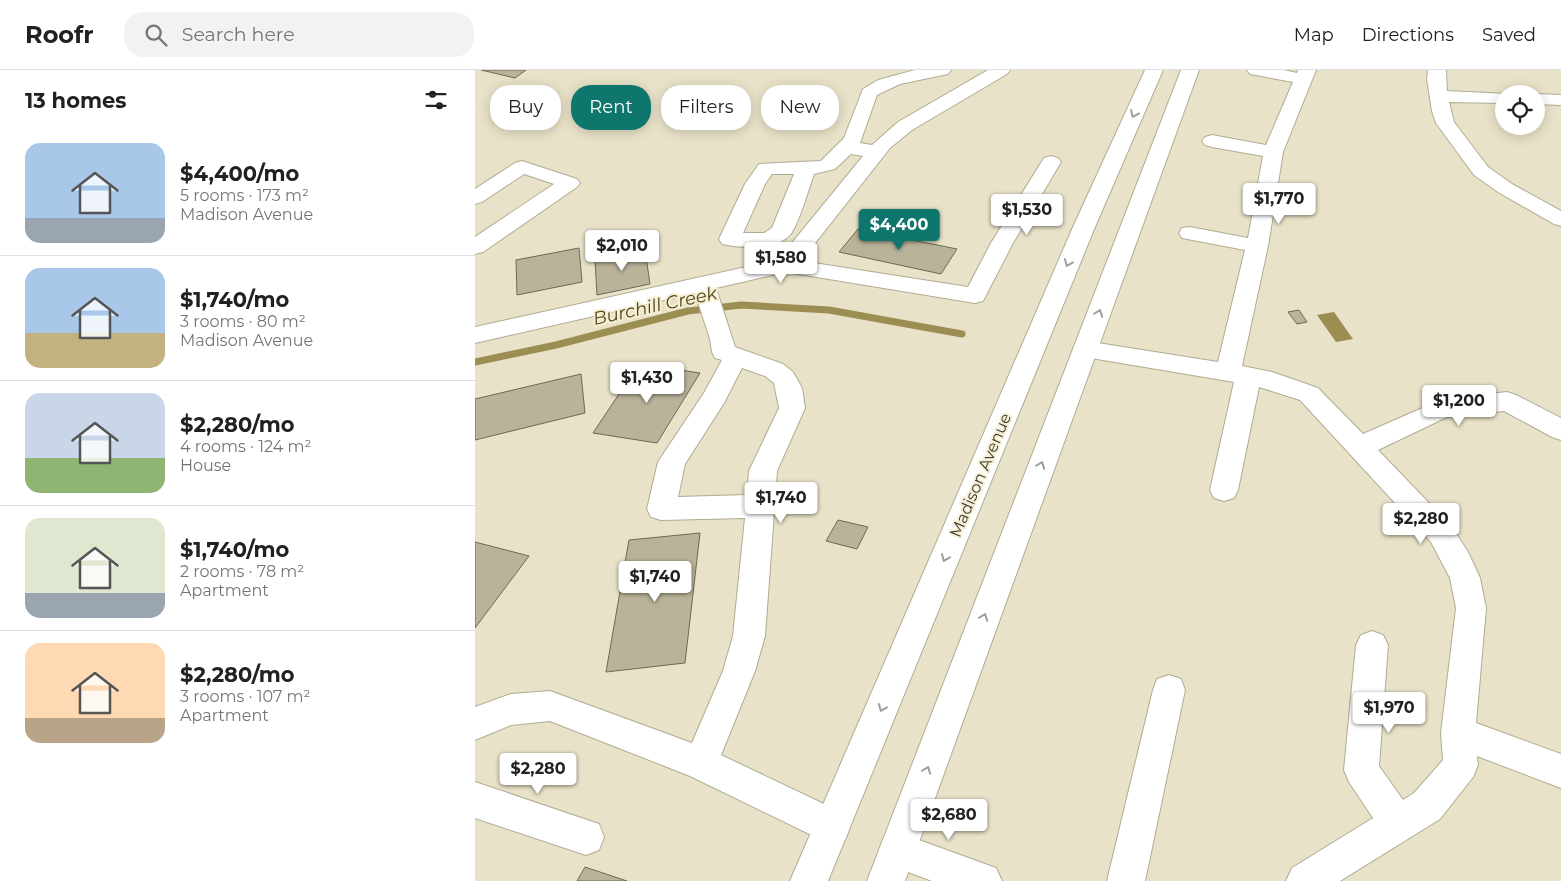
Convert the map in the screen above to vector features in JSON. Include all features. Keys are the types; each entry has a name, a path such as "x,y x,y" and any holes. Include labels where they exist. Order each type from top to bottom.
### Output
{"street":[{"path":"806,168 828,165 847,147 853,139 869,93 874,88 885,83 942,70"},
{"name":"Madison Avenue","path":"809,881 1084,226 1154,70"},
{"path":"983,881 892,866 1190,70"},
{"path":"1225,490 1238,375 1273,152 1305,75 1256,70"},
{"path":"1437,70 1436,79 1445,123 1481,172 1561,220"},
{"path":"475,335 709,300 786,265 883,144 905,126 993,71"},
{"path":"1439,96 1495,98"},
{"path":"1545,99 1561,100"},
{"path":"1212,141 1273,152"},
{"path":"847,147 876,152"},
{"path":"786,265 975,296 1002,243 1051,162"},
{"path":"475,198 522,167 570,182 475,247"},
{"path":"1190,233 1257,246"},
{"path":"701,763 739,670 749,636 763,471 792,408 789,388 784,378 774,370 735,358 724,352 722,339 709,300"},
{"path":"1085,349 1271,381 1309,394 1441,534 1458,560 1470,588 1471,608 1458,733 1461,764 1427,806 1305,881"},
{"path":"735,358 715,397 672,462 661,509 760,506"},
{"path":"1359,447 1443,408 1507,401 1561,430"},
{"path":"1372,645 1361,770 1398,824"},
{"path":"1126,881 1169,690"},
{"path":"475,724 499,712 525,706 550,706 701,763 832,827"},
{"path":"1458,733 1561,771"},
{"path":"475,800 586,837"}],"shaded area":[{"path":"1334,312 1353,339 1336,342 1317,315"}],"building":[{"path":"481,70 526,70 515,78"},
{"path":"858,229 957,249 941,274 839,252"},
{"path":"579,248 582,282 517,295 516,260"},
{"path":"645,250 650,284 597,295 595,260"},
{"path":"1299,310 1307,322 1297,324 1288,312"},
{"path":"639,364 700,373 657,443 593,433"},
{"path":"581,374 585,413 475,440 475,399"},
{"path":"838,520 868,527 857,549 826,541"},
{"path":"700,533 685,663 606,672 629,540"},
{"path":"475,542 529,556 475,628"},
{"path":"585,867 627,881 577,881"}],"waterway":[{"name":"Burchill Creek","path":"475,362 556,345 688,311 741,305 829,310 962,334"}]}
